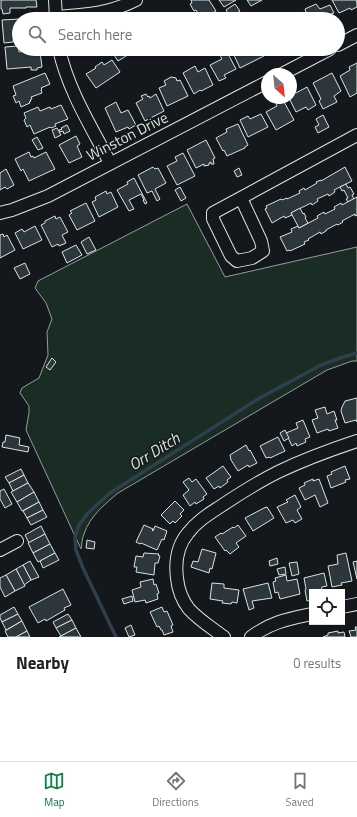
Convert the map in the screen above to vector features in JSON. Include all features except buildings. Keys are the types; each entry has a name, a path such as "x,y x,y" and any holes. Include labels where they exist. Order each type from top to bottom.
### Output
{"street":[{"path":"55,0 56,12"},
{"path":"102,12 118,8 136,0"},
{"path":"345,42 356,37"},
{"path":"61,56 74,93 110,163"},
{"path":"294,68 317,56"},
{"name":"Winston Drive","path":"0,213 48,196 261,85"},
{"path":"241,198 261,241 263,251 252,258 237,261 231,256 213,218 213,213 357,135"},
{"path":"224,637 199,619 188,608 181,597 177,586 177,556 180,544 188,532 198,521 242,492 279,472 357,440"},
{"path":"0,550 17,541"},
{"path":"345,606 357,604"},
{"path":"251,637 270,625 283,620 309,615"}],"green space":[{"path":"187,204 225,277 357,247 357,361 352,361 327,370 118,493 98,511 90,522 83,536 81,549 26,430 29,406 20,393 22,388 39,378 48,355 47,332 52,319 46,303 35,288 38,281"}],"waterway":[{"name":"Orr Ditch","path":"116,637 76,550 75,537 79,525 88,513 110,493 258,399 319,366 357,353"}]}
